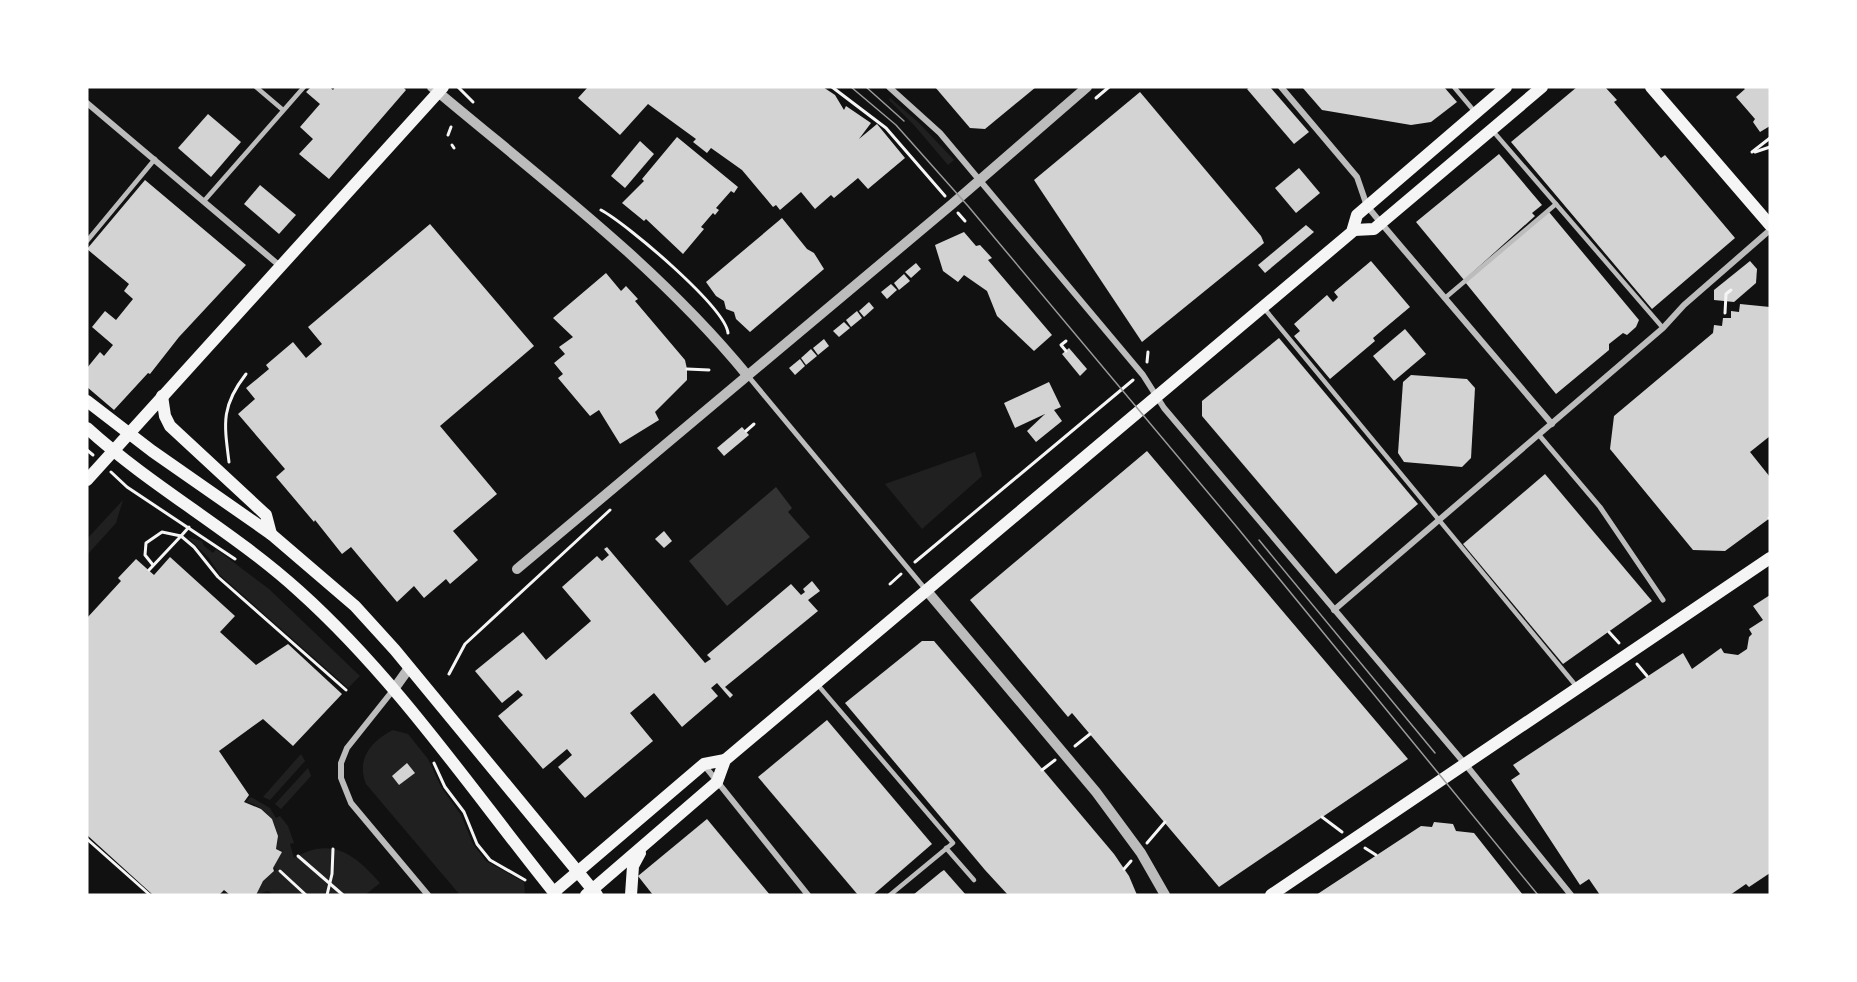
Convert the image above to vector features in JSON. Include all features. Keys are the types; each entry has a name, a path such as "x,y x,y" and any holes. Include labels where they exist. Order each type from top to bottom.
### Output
{"main road":[{"path":"1353,230 1374,229 1374,214 1476,113 1506,87"},
{"path":"87,428 113,451 298,590 347,636 394,689 553,894 704,764 725,760 927,591 1353,230 1357,215 1374,214 1492,130 1542,87"},
{"path":"1651,87 1770,225"},
{"path":"87,480 438,89"},
{"path":"162,396 165,416 170,426 266,515 271,534"},
{"path":"87,401 128,434 271,534 354,606 409,668 592,893 717,782 725,760"},
{"path":"1271,895 1770,558"},
{"path":"631,895 633,866 643,847"}],"street":[{"path":"889,87 940,133 980,179 1141,374 1156,397 1466,765 1571,895"},
{"path":"517,569 951,205 1087,87"},
{"path":"1281,87 1357,177 1374,214 1552,424"},
{"path":"438,89 670,292 710,331 1096,792 1142,853 1165,895"},
{"path":"87,103 281,266"},
{"path":"1334,610 1663,328 1684,305 1770,230"},
{"path":"1539,435 1600,507 1663,600"},
{"path":"409,668 343,755 341,778 351,803 428,895"},
{"path":"704,764 808,895"}],"lane":[{"path":"256,87 283,110"},
{"path":"204,201 304,87"},
{"path":"1454,87 1476,113"},
{"path":"1492,130 1663,328"},
{"path":"87,241 155,159"},
{"path":"1445,298 1556,204"},
{"path":"1263,307 1579,689"},
{"path":"817,683 953,843 890,895"},
{"path":"946,848 974,880"}],"path":[{"path":"832,87 886,128 965,221"},
{"path":"448,135 451,127"},
{"path":"1770,138 1752,153 1770,147"},
{"path":"950,222 968,206"},
{"path":"1725,313 1726,294 1731,290"},
{"path":"1066,341 1061,345 1066,351"},
{"path":"890,584 1147,369 1148,352"},
{"path":"687,369 709,370"},
{"path":"229,463 224,432 226,408 230,396 246,374"},
{"path":"746,431 754,424"},
{"path":"127,487 241,563"},
{"path":"449,674 465,644 618,502"},
{"path":"149,570 189,527"},
{"path":"153,565 145,555 146,543 162,532 181,536 218,577 346,690"},
{"path":"432,758 445,788 464,812 477,844 490,860 528,882"},
{"path":"87,839 150,895"},
{"path":"327,895 333,849"},
{"path":"298,856 343,895"},
{"path":"280,871 306,895"}],"shaded area":[{"path":"890,98 918,122 954,160 948,165 889,100"},
{"path":"975,452 982,476 922,529 885,484"},
{"path":"776,487 792,508 788,512 810,537 727,606 689,561"},
{"path":"123,500 116,523 87,555 87,539"},
{"path":"187,537 202,541 204,546 213,553 216,549 269,589 360,676 348,688 220,575 209,558"},
{"path":"393,730 408,734 428,759 441,787 461,815 473,844 486,861 524,882 525,895 460,895 366,784 363,775 364,759 372,745"},
{"path":"301,754 305,761 270,800 263,797"},
{"path":"308,768 311,776 281,809 275,804"},
{"path":"251,797 270,808 276,818 280,816 288,826 294,843 290,844 294,858 320,849 342,851 361,864 380,883 365,895 274,895 268,891 256,895 263,881 277,869 273,868 283,849 281,851 276,849 278,841 275,826 267,813 254,804 246,802"}],"building":[{"path":"311,87 330,87 333,90 335,87 403,87 406,90 329,179 299,154 313,139 300,127 320,104 306,92"},
{"path":"588,87 823,87 835,95 844,110 846,106 871,123 859,139 877,124 905,158 868,189 858,178 834,198 831,195 815,209 801,192 780,210 776,205 773,207 742,170 711,148 707,153 693,142 696,139 648,104 620,135 578,98"},
{"path":"935,87 1036,87 985,129 970,128"},
{"path":"1270,87 1309,132 1294,144 1247,89"},
{"path":"1302,87 1444,87 1457,102 1431,122 1411,125 1322,110"},
{"path":"1577,87 1605,87 1617,100 1614,102 1661,158 1665,155 1735,238 1652,309 1511,142"},
{"path":"1743,87 1770,87 1770,126 1760,132 1753,122 1755,119 1736,97 1745,89"},
{"path":"1140,92 1261,236 1264,243 1142,342 1034,180"},
{"path":"208,114 241,142 211,177 178,148"},
{"path":"677,137 738,187 734,193 731,191 716,208 719,210 715,215 713,213 701,227 704,229 683,254 646,219 644,221 622,203 644,181 642,179"},
{"path":"640,141 654,154 625,188 611,176"},
{"path":"1499,154 1542,205 1532,213 1535,216 1464,280 1416,222"},
{"path":"1299,168 1320,193 1296,213 1275,188"},
{"path":"145,180 246,265 179,337 150,374 148,373 114,410 87,387 87,368 100,352 104,356 113,345 92,327 105,311 116,320 133,299 124,291 129,284 87,249"},
{"path":"260,185 296,215 279,234 244,204"},
{"path":"1549,212 1639,320 1636,327 1627,335 1623,333 1609,344 1609,350 1556,394 1465,282"},
{"path":"782,218 807,249 814,253 824,269 750,332 736,319 734,312 726,309 724,301 716,296 706,282"},
{"path":"430,224 534,346 440,426 497,494 453,531 478,560 450,584 446,579 424,598 414,586 397,602 351,547 342,554 315,520 314,522 276,477 285,469 238,414 255,399 246,388 269,369 266,365 293,342 306,358 322,344 308,327"},
{"path":"1306,225 1314,232 1265,273 1258,265"},
{"path":"964,232 976,246 980,245 992,258 988,260 1052,335 1034,351 997,316 987,291 964,275 958,282 943,271 935,245"},
{"path":"1371,261 1410,307 1373,338 1375,341 1330,379 1294,336 1300,331 1294,324 1327,295 1333,302 1338,297 1334,292"},
{"path":"1750,261 1757,269 1756,283 1734,302 1714,300 1714,290"},
{"path":"916,263 921,269 911,278 905,272"},
{"path":"606,273 621,291 626,286 638,299 635,301 685,360 687,369 687,380 655,412 659,420 620,444 599,410 590,416 558,378 563,374 554,363 565,354 559,347 573,337 553,318"},
{"path":"904,274 910,281 899,290 894,283"},
{"path":"891,284 897,290 887,299 881,292"},
{"path":"869,302 874,308 864,317 859,311"},
{"path":"1740,304 1770,307 1770,436 1750,452 1770,477 1770,518 1725,551 1693,550 1610,449 1614,416 1713,333 1714,325 1722,326 1723,318 1731,318 1731,311 1739,312"},
{"path":"857,311 862,318 851,327 846,320"},
{"path":"844,322 850,328 839,337 833,331"},
{"path":"1405,329 1426,354 1394,381 1373,356"},
{"path":"1279,338 1418,504 1336,574 1202,416 1202,401"},
{"path":"824,339 829,346 818,355 813,348"},
{"path":"1069,348 1087,369 1080,376 1062,354"},
{"path":"811,349 817,356 806,365 801,358"},
{"path":"800,359 805,366 795,375 789,368"},
{"path":"1411,375 1467,379 1475,388 1471,458 1462,467 1404,462 1398,453 1403,382"},
{"path":"1049,382 1061,407 1054,410 1062,421 1036,442 1027,431 1045,414 1015,428 1004,403"},
{"path":"742,427 749,435 724,456 717,448"},
{"path":"1147,451 1408,759 1219,887 1072,713 1068,717 970,600"},
{"path":"1545,474 1652,601 1563,664 1463,544"},
{"path":"664,531 672,541 664,548 655,539"},
{"path":"607,547 705,663 711,659 707,655 791,584 801,595 805,592 803,589 812,581 820,591 808,600 818,611 725,687 733,695 730,698 717,683 711,688 718,696 682,727 654,693 630,713 653,741 585,798 558,767 572,755 567,749 543,769 498,716 523,695 518,690 502,703 475,671 523,632 546,660 591,621 562,587 597,556 602,561 609,555 604,549"},
{"path":"170,557 235,616 220,632 256,665 288,644 342,694 293,746 263,719 219,751 249,795 244,802 261,809 272,819 278,836 276,849 282,852 273,868 274,871 263,881 256,895 230,895 224,890 219,895 153,895 87,835 87,618 121,581 118,578 136,559 154,575"},
{"path":"1770,595 1770,873 1749,887 1746,884 1730,895 1600,895 1589,879 1580,885 1511,780 1520,774 1513,765 1683,653 1692,669 1721,648 1724,653 1738,655 1747,649 1749,637 1752,634 1749,629 1763,620 1753,606"},
{"path":"922,641 934,641 975,689 1114,854 1129,876 1137,895 1008,895 985,870 845,703"},
{"path":"827,720 932,844 873,895 858,895 758,777"},
{"path":"407,763 415,773 399,785 392,776"},
{"path":"707,819 770,895 653,895 638,876"},
{"path":"1434,822 1453,824 1456,831 1474,833 1523,895 1316,895 1421,826 1432,827"},
{"path":"944,870 966,895 913,895 941,872"}],"tram line":[{"path":"851,87 896,125 968,206 1236,526 1538,895"},
{"path":"866,87 904,121"},
{"path":"1259,540 1435,753"}]}
